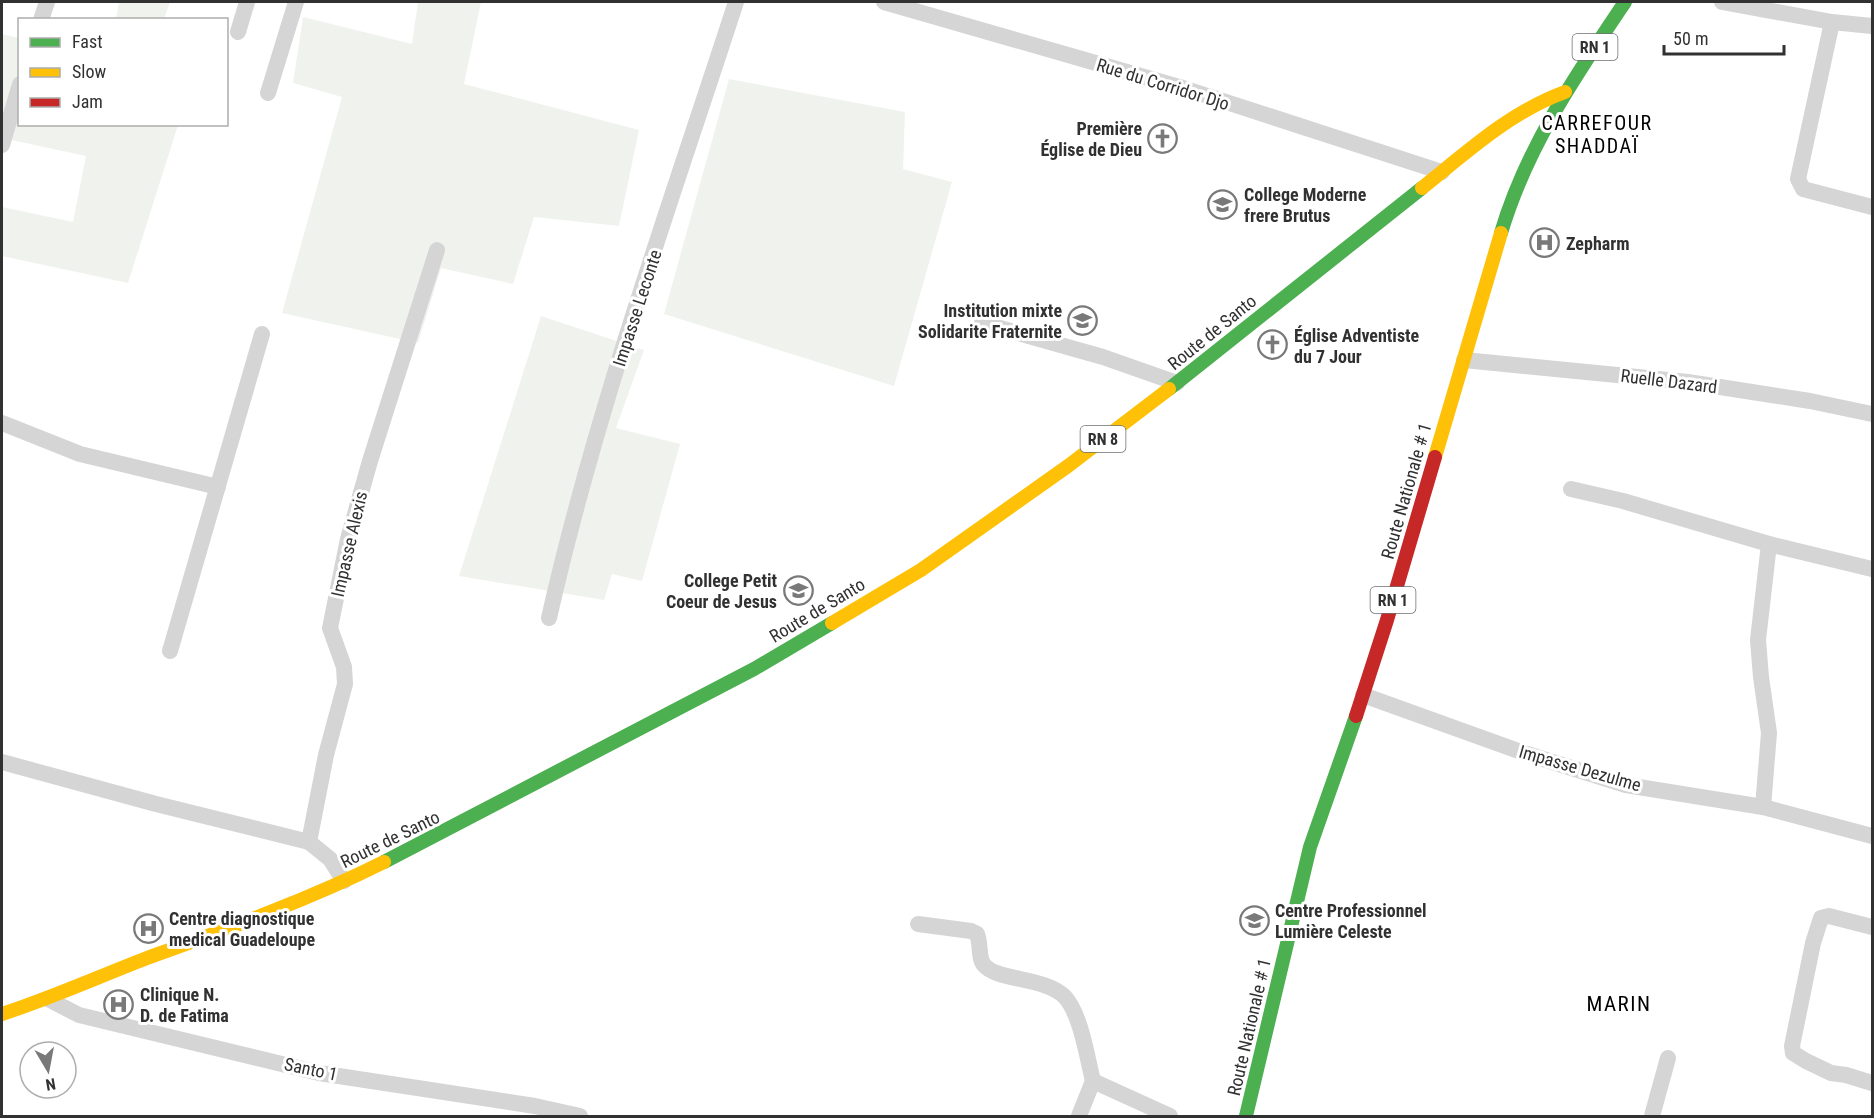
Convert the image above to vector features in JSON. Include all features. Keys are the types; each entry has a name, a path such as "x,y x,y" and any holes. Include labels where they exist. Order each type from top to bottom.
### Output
{"main road":[{"name":"Route Nationale # 1","path":"1246,1116 1310,847 1363,695 1504,222 1535,146 1565,92 1625,2"},
{"name":"Route de Santo","path":"2,1014 48,999 344,881 445,832 754,669 911,575 1068,465 1177,383 1522,111 1542,100 1565,92"}],"street":[{"path":"42,18 46,2"},
{"path":"238,32 247,2"},
{"path":"268,93 296,2"},
{"name":"Impasse Leconte","path":"549,618 559,573 611,387 736,2"},
{"name":"Rue du Corridor Djo","path":"884,2 1186,89 1442,172"},
{"path":"1722,2 1832,22 1872,26"},
{"path":"1832,22 1798,179 1803,189 1872,207"},
{"path":"3,136 18,90"},
{"name":"Impasse Alexis","path":"309,842 326,755 345,684 344,667 330,628 348,539 370,461 437,250"},
{"path":"982,322 1102,357 1177,383"},
{"path":"170,651 262,334"},
{"name":"Ruelle Dazard","path":"1464,360 1688,382 1810,401 1872,414"},
{"path":"2,423 80,454 218,487"},
{"path":"1571,489 1656,510 1770,544 1872,569"},
{"path":"1763,807 1770,733 1758,640 1770,544"},
{"name":"Impasse Dezulme","path":"1363,695 1527,754 1626,784 1763,807 1872,836"},
{"path":"2,762 156,804 309,842 330,859 344,881"},
{"path":"1872,927 1829,916 1821,918 1813,942 1792,1046 1793,1053 1822,1069 1872,1083"},
{"path":"918,924 971,931 977,934 985,967 994,972 1057,990 1067,999 1076,1015 1093,1081 1079,1116"},
{"name":"Santo 1","path":"48,999 79,1014 319,1073 534,1111 580,1116"},
{"path":"1652,1116 1668,1058"},
{"path":"1093,1081 1170,1116"}],"shaded area":[{"path":"119,2 170,2 164,18 116,18"},
{"path":"418,2 481,2 464,84 639,130 619,226 534,217 513,284 441,268 418,343 282,313 342,97 293,83 303,17 412,44"},
{"path":"2,34 18,38 18,126 178,126 128,283 2,256 2,207 73,222 86,156 2,138"},
{"path":"729,79 905,112 903,169 952,182 894,386 664,314"},
{"path":"541,316 644,350 616,428 680,444 642,581 612,574 604,600 459,576"}],"traffic: fast":[{"path":"1501,233 1511,202 1538,142 1588,57 1625,2"},
{"path":"1169,389 1422,188"},
{"path":"384,862 754,669 832,623"},
{"path":"1246,1116 1310,847 1356,716"}],"traffic: slow":[{"path":"1422,188 1507,122 1545,100 1565,92"},
{"path":"1435,457 1501,233"},
{"path":"832,623 921,570 1068,466 1169,389"},
{"path":"2,1014 267,913 384,862"}],"traffic: jam":[{"path":"1356,716 1435,457"}],"place":[{"name":"Première Église de Dieu","path":"1163,138"},
{"name":"College Moderne frere Brutus","path":"1223,204"},
{"name":"Zepharm","path":"1545,243"},
{"name":"Institution mixte Solidarite Fraternite","path":"1083,320"},
{"name":"Église Adventiste du 7 Jour","path":"1273,345"},
{"name":"College Petit Coeur de Jesus","path":"798,590"},
{"name":"Centre Professionnel Lumière Celeste","path":"1254,920"},
{"name":"Centre diagnostique medical Guadeloupe","path":"148,928"},
{"name":"Clinique N. D. de Fatima","path":"119,1004"}],"district":[{"name":"CARREFOUR SHADDAÏ","path":"1597,134"},
{"name":"MARIN","path":"1619,1004"}]}
